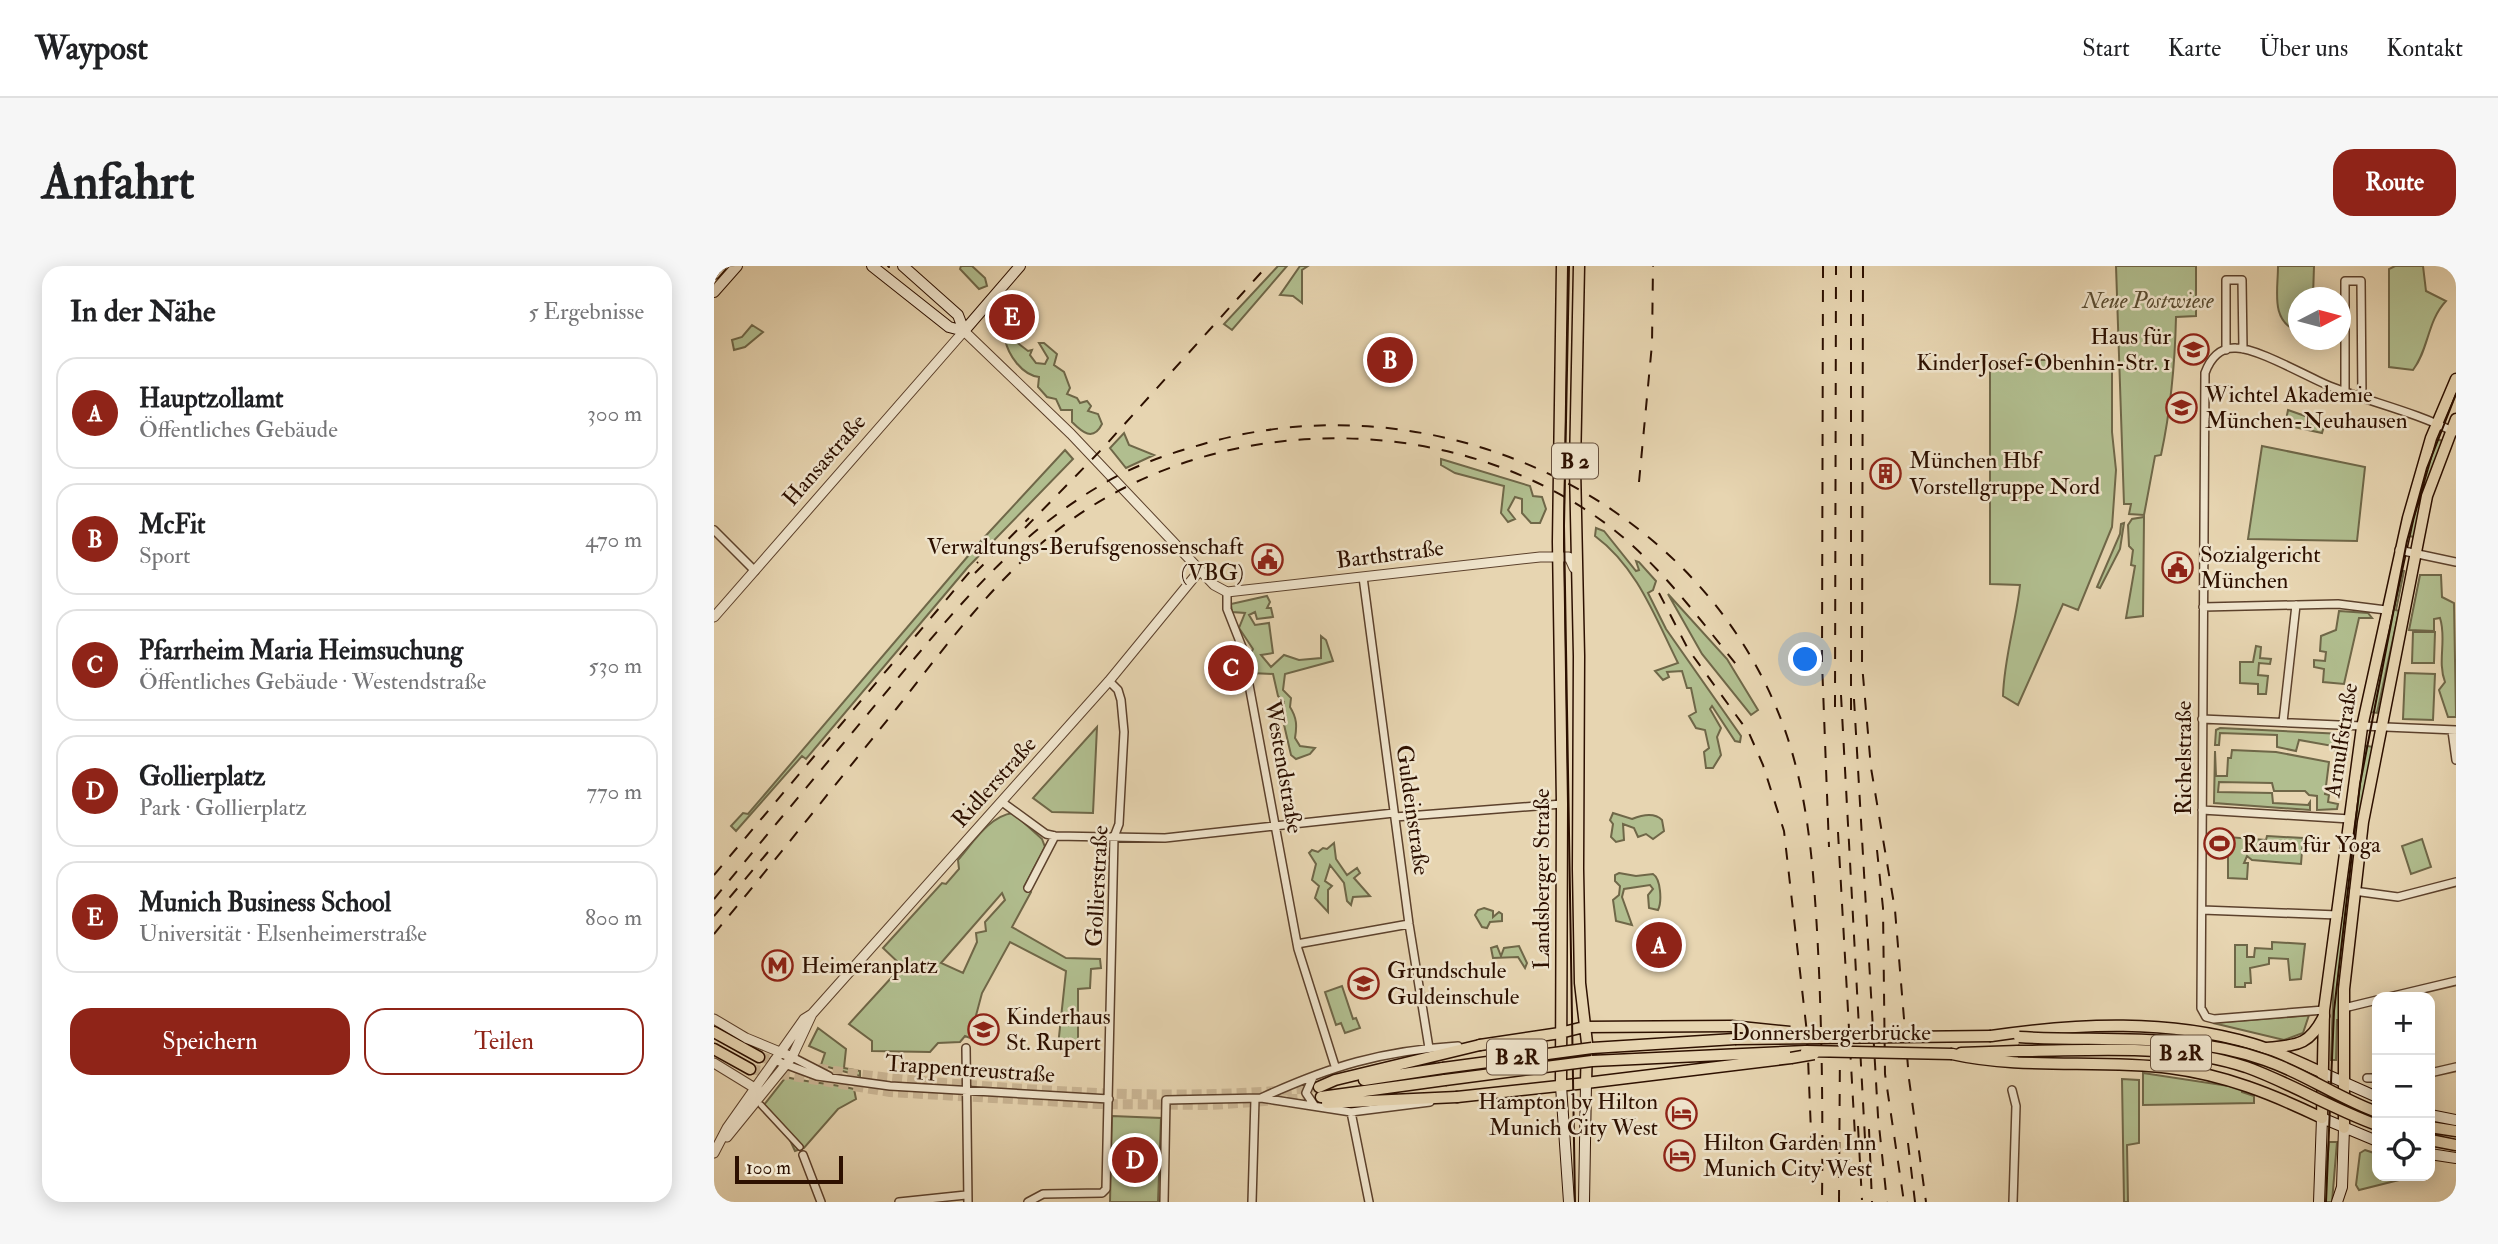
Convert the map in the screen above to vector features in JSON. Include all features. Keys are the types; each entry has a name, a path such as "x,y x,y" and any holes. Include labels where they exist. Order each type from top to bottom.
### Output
{"main road":[{"path":"714,274 721,266"},
{"path":"714,292 737,266"},
{"path":"873,266 949,327 964,331"},
{"path":"903,266 958,315 964,331"},
{"path":"964,331 1020,266"},
{"name":"Landsberger Straße","path":"1562,266 1558,556 1562,804 1560,1033 1569,1202"},
{"name":"Landsberger Straße","path":"1579,266 1575,467 1578,590 1578,895 1586,1083 1584,1202"},
{"name":"Arnulfstraße","path":"2319,1202 2324,1013 2362,727 2399,550 2437,423 2456,379"},
{"name":"Arnulfstraße","path":"2337,1202 2342,1187 2344,1008 2354,891 2379,728 2414,554 2427,496 2454,432 2456,419"},
{"path":"2265,1048 2307,1040 2317,1030 2324,1013"},
{"path":"1321,1098 1335,1080 1480,1045 1584,1027 1650,1024 1731,1026 1817,1036"},
{"path":"1991,1036 2068,1027 2144,1027 2203,1032 2265,1048 2372,1095"},
{"path":"714,1032 759,1057"},
{"name":"Donnersbergerbrücke","path":"1817,1036 1991,1036"},
{"name":"B 2R","path":"1321,1098 1443,1068 1629,1044 1817,1036"},
{"name":"B 2R","path":"1991,1036 2159,1039 2214,1046 2288,1069 2372,1110"},
{"path":"714,1049 750,1069"},
{"name":"B 2R","path":"1952,1054 2071,1051 2189,1054 2262,1073 2372,1123"},
{"path":"1321,1098 1457,1097 1649,1076 1827,1052"},
{"name":"Donnersbergerbrücke","path":"1321,1098 1550,1066 1710,1054 1952,1054"},
{"path":"1952,1054 2030,1064 2143,1066 2200,1073 2260,1088 2372,1139"},
{"path":"2435,1116 2456,1120"},
{"path":"2435,1128 2456,1131"},
{"path":"2435,1141 2456,1145"},
{"path":"2435,1155 2456,1158"}],"street":[{"path":"2243,349 2242,280 2226,280 2226,350 2243,349 2346,392 2437,423 2454,432"},
{"path":"2346,392 2344,281 2361,281 2362,398"},
{"path":"964,331 1062,425 1214,585 1227,592"},
{"name":"Hansastraße","path":"714,617 964,331"},
{"name":"Richelstraße","path":"2226,350 2211,360 2204,378 2201,1008 2206,1017 2214,1019 2324,1013"},
{"path":"714,530 755,571"},
{"path":"2399,550 2456,562"},
{"name":"Barthstraße","path":"1227,592 1558,556"},
{"name":"Landsberger Straße","path":"1558,556 1573,560 1578,590"},
{"name":"Ridlerstraße","path":"758,1090 788,1061 812,1014 1112,684 1200,570"},
{"name":"Guldeinstraße","path":"1363,577 1409,924 1429,1048"},
{"name":"Westendstraße","path":"1227,592 1227,609 1242,647 1297,944 1335,1066"},
{"path":"2283,722 2295,605"},
{"path":"2203,607 2356,605 2386,610"},
{"name":"Gollierstraße","path":"1028,1202 1043,1194 1102,1194 1106,1189 1114,837 1119,824 1124,732 1121,698 1112,684"},
{"path":"2203,719 2454,730 2456,760"},
{"path":"1002,802 1046,834 1055,836 1165,838 1275,824 1562,804"},
{"path":"2202,810 2350,819"},
{"path":"1028,888 1055,836"},
{"path":"2354,891 2398,897 2456,881"},
{"path":"2202,910 2338,915"},
{"path":"1297,944 1409,924"},
{"path":"2410,992 2456,981"},
{"path":"2344,1008 2372,1001"},
{"name":"Ridlerstraße","path":"714,1152 758,1090 777,1056 804,1019 812,1014"},
{"name":"Trappentreustraße","path":"714,1019 777,1056 830,1076 890,1086 1109,1099"},
{"path":"1258,1098 1335,1066 1396,1051 1480,1045"},
{"path":"899,1202 967,1199 966,1048"},
{"path":"714,1063 758,1090"},
{"path":"2435,1072 2456,1067"},
{"path":"1317,1074 1308,1083 1306,1093 1351,1112 1399,1108 1457,1097"},
{"path":"2367,1078 2372,1078"},
{"path":"1283,1088 1287,1103"},
{"path":"2012,1090 2015,1106 2013,1202"},
{"path":"1164,1202 1166,1100 1258,1098 1287,1103 1321,1098"},
{"path":"1252,1202 1258,1098"},
{"path":"761,1105 802,1151 821,1202"},
{"path":"1351,1112 1368,1202"}],"green space":[{"path":"961,266 972,266 985,278 987,286 979,289 960,269"},
{"path":"1278,266 1287,266 1232,330 1224,324"},
{"path":"1300,266 1308,266 1302,270 1302,303 1293,296 1280,295"},
{"name":"Neue Postwiese","path":"2116,266 2196,266 2196,316 2176,317 2167,420 2161,455 2155,456 2144,515 2129,514 2131,504 2124,504"},
{"name":"Neue Postwiese","path":"2278,266 2314,266 2313,287 2288,287 2288,326 2279,313"},
{"path":"2395,266 2423,266 2426,291 2446,301 2435,317 2413,370 2389,367 2389,269"},
{"path":"752,325 763,332 745,347 734,350 732,340 742,337"},
{"path":"1010,337 1028,351 1032,350 1030,355 1036,363 1045,364 1048,358 1039,343 1044,343 1057,354 1054,365 1064,372 1070,388 1067,394 1077,398 1080,403 1087,401 1091,406 1088,411 1098,414 1102,424 1095,433 1084,432 1072,422 1072,410 1061,410 1056,399 1047,397 1038,387 1039,377 1022,368 1009,351 1005,339"},
{"path":"1990,360 2107,360 2112,367 2112,432 2116,470 2112,527 2078,610 2063,604 2018,705 2003,696 2020,585 1990,584"},
{"path":"2288,410 2325,423 2322,433 2285,425"},
{"path":"1124,433 1129,445 1154,455 1126,468 1110,448"},
{"path":"2436,439 2443,441 2414,537 2405,535"},
{"path":"2262,446 2365,467 2357,541 2248,539"},
{"path":"1065,450 1073,459 968,567 806,759 802,756 736,831 731,826 743,813 748,814 980,542"},
{"path":"1441,459 1530,486 1533,496 1542,497 1546,509 1540,523 1531,523 1522,513 1522,499 1515,497 1508,510 1515,519 1508,522 1501,513 1504,486 1455,473 1441,465"},
{"path":"2144,517 2143,616 2126,618 2135,566 2131,565 2133,550 2129,546 2128,525 2132,519"},
{"path":"2124,523 2120,549 2100,588 2097,587 2120,534 2121,524"},
{"path":"1596,528 1604,531 1636,571 1639,570 1636,561 1656,581 1653,590 1648,593 1666,629 1741,736 1740,742 1735,741 1712,706 1710,709 1721,728 1717,737 1721,755 1713,768 1706,768 1704,752 1709,748 1705,730 1696,728 1689,716 1696,712 1691,688 1687,688 1682,671 1667,672 1669,677 1663,680 1655,671 1678,663 1644,594 1622,562 1595,536"},
{"path":"2399,570 2404,571 2396,610 2399,611 2377,713 2370,712"},
{"path":"2420,575 2441,575 2442,597 2454,603 2456,717 2448,717 2439,690 2445,682 2440,618 2434,619 2434,631 2409,630"},
{"path":"1668,594 1727,659 1758,710 1751,715 1702,654"},
{"path":"1267,596 1270,602 1267,608 1271,608 1273,617 1257,619 1255,612 1249,615 1255,625 1269,623 1273,653 1261,655 1271,667 1284,655 1299,660 1321,658 1321,636 1326,640 1333,661 1285,674 1283,690 1291,698 1290,707 1296,722 1295,738 1300,746 1315,748 1310,754 1296,759 1291,755 1282,716 1284,702 1278,696 1273,674 1251,673 1249,657 1253,649 1239,628 1245,613 1232,612 1231,604"},
{"path":"2339,611 2368,613 2372,618 2359,618 2344,684 2323,682 2324,669 2314,667 2314,660 2325,661 2326,652 2320,651 2321,636 2336,630"},
{"path":"2413,632 2435,632 2434,663 2412,663"},
{"path":"2256,646 2261,647 2260,658 2271,659 2270,664 2259,663 2258,675 2268,676 2266,694 2258,694 2258,684 2240,683 2240,662 2253,662"},
{"path":"2405,673 2435,674 2433,720 2403,719"},
{"path":"1097,727 1093,813 1052,812 1033,798"},
{"path":"2220,728 2343,734 2348,740 2343,752 2333,750 2333,746 2299,740 2296,751 2277,747 2277,735 2220,733 2219,745 2215,745 2216,730"},
{"path":"2362,745 2373,747 2361,809 2340,1020 2337,1020 2336,1060 2331,1060 2334,967"},
{"path":"2232,750 2276,752 2329,762 2325,794 2329,795 2328,802 2338,804 2337,809 2317,810 2317,796 2309,795 2305,791 2274,791 2272,783 2219,782 2218,792 2272,793 2273,803 2308,805 2310,802 2310,810 2214,803 2215,751 2216,776 2227,776 2228,758 2231,758"},
{"path":"1013,813 1042,839 1045,847 1024,887 1031,892 1012,927 1066,958 1100,959 1101,968 1091,969 1090,988 1078,989 1078,1048 1058,1046 1066,971 1010,942 982,993 970,1038 965,1036 960,1042 938,1043 930,1052 872,1051 872,1041 849,1024 902,966 883,948 942,883 946,884 959,869 958,860 982,831 1004,815","holes":["1002,893 1005,900 985,922 986,931 976,933 977,942 963,973 941,963"]},
{"path":"1613,813 1632,819 1644,815 1655,816 1662,820 1664,831 1653,839 1646,834 1638,837 1634,828 1623,824 1624,840 1616,842 1611,837 1613,824 1610,820"},
{"path":"2267,836 2303,838 2301,864 2252,860 2247,856 2244,863 2248,863 2247,879 2228,878 2228,837 2266,840"},
{"path":"2422,839 2431,867 2411,874 2402,846"},
{"path":"1334,843 1336,859 1347,875 1357,868 1360,873 1354,878 1370,896 1353,897 1351,905 1347,901 1344,883 1330,865 1325,881 1332,886 1328,890 1328,912 1315,898 1319,886 1312,880 1316,864 1309,853 1312,850 1318,852 1323,848 1327,849"},
{"path":"1619,873 1636,876 1653,874 1660,891 1658,910 1649,908 1648,895 1653,889 1650,885 1624,889 1622,897 1632,925 1616,921 1613,900 1619,895 1620,886 1615,881 1615,875"},
{"path":"1484,908 1493,911 1493,917 1499,912 1502,914 1502,921 1490,922 1487,928 1482,927 1475,915 1478,910"},
{"path":"2272,942 2305,944 2301,979 2290,980 2288,959 2269,958 2269,964 2250,968 2251,983 2245,983 2245,987 2235,987 2235,945 2247,945 2247,957 2254,957 2255,948 2272,949"},
{"path":"1497,946 1501,956 1504,948 1519,946 1527,963 1525,968 1518,957 1493,958 1491,948"},
{"path":"1342,986 1353,1019 1356,1018 1360,1028 1345,1033 1341,1023 1336,1025 1325,992"},
{"path":"2309,1015 2303,1033 2284,1040 2213,1023"},
{"path":"818,1028 846,1049 844,1068 860,1071 860,1076 821,1065 825,1053 809,1046"},
{"path":"2143,1073 2242,1088 2242,1092 2254,1096 2254,1103 2143,1105"},
{"path":"786,1077 854,1089 856,1099 838,1109 804,1148 795,1151 783,1125 764,1105"},
{"path":"2122,1079 2139,1080 2139,1143 2127,1145 2128,1202 2124,1202"},
{"path":"1112,1116 1161,1118 1158,1202 1110,1202"},
{"path":"2329,1142 2337,1142 2332,1202 2323,1202"},
{"path":"2365,1150 2372,1152 2372,1181 2395,1181 2359,1190 2356,1185 2360,1153"}],"tunnel":[{"path":"759,1057 877,1076 1077,1092 1198,1094 1319,1087"},
{"path":"750,1069 890,1092 1098,1104 1211,1105 1321,1097"}],"tram line":[{"path":"1569,266 1564,526 1575,1202"},
{"path":"2326,1202 2334,1011 2360,784 2407,541 2427,468 2456,394"}],"railway":[{"path":"1025,528 1103,448 1267,266"},
{"path":"1639,482 1652,344 1653,266"},
{"path":"1823,266 1822,662 1829,847"},
{"path":"1835,707 1836,266"},
{"path":"1851,266 1851,710"},
{"path":"1863,266 1862,664 1871,768 1895,910 1909,1079 1926,1202"},
{"path":"714,899 981,583 1035,532 1096,488 1133,468 1187,449 1289,427 1379,427 1467,443 1551,475 1628,521 1694,581 1748,653 1787,736 1800,784 1808,832 1815,905 1820,998 1822,1202"},
{"path":"714,934 951,640 1008,575 1050,536 1112,494 1180,464 1252,446 1326,438 1400,442 1473,458 1542,485 1605,523 1660,573 1739,668"},
{"path":"975,573 1029,518"},
{"path":"714,875 978,562"},
{"path":"1659,593 1688,649 1749,733 1763,765 1784,831 1807,1033 1812,1157"},
{"path":"1841,695 1865,1139"},
{"path":"1854,699 1878,1116 1887,1202"},
{"path":"1838,832 1855,1136"},
{"path":"1877,850 1883,908 1885,1074 1904,1202"},
{"path":"714,916 768,852"},
{"path":"1839,1202 1840,1043"},
{"path":"1858,1126 1862,1200"},
{"path":"1869,1129 1872,1202"},
{"path":"1908,1143 1915,1202"}],"place":[{"name":"Munich Business School","path":"1012,317"},
{"name":"Haus für KinderJosef-Obenhin-Str. 1","path":"2194,349"},
{"name":"McFit","path":"1390,360"},
{"name":"Wichtel Akademie München-Neuhausen","path":"2182,407"},
{"name":"München Hbf Vorstellgruppe Nord","path":"1886,473"},
{"name":"Verwaltungs-Berufsgenossenschaft (VBG)","path":"1267,559"},
{"name":"Sozialgericht München","path":"2177,567"},
{"name":"Pfarrheim Maria Heimsuchung","path":"1231,668"},
{"name":"Raum für Yoga","path":"2219,844"},
{"name":"Hauptzollamt","path":"1659,945"},
{"name":"Heimeranplatz","path":"778,965"},
{"name":"Grundschule Guldeinschule","path":"1364,983"},
{"name":"Kinderhaus St. Rupert","path":"983,1029"},
{"name":"Hampton by Hilton Munich City West","path":"1681,1114"},
{"name":"Hilton Garden Inn Munich City West","path":"1680,1155"},
{"name":"Gollierplatz","path":"1135,1160"}]}
